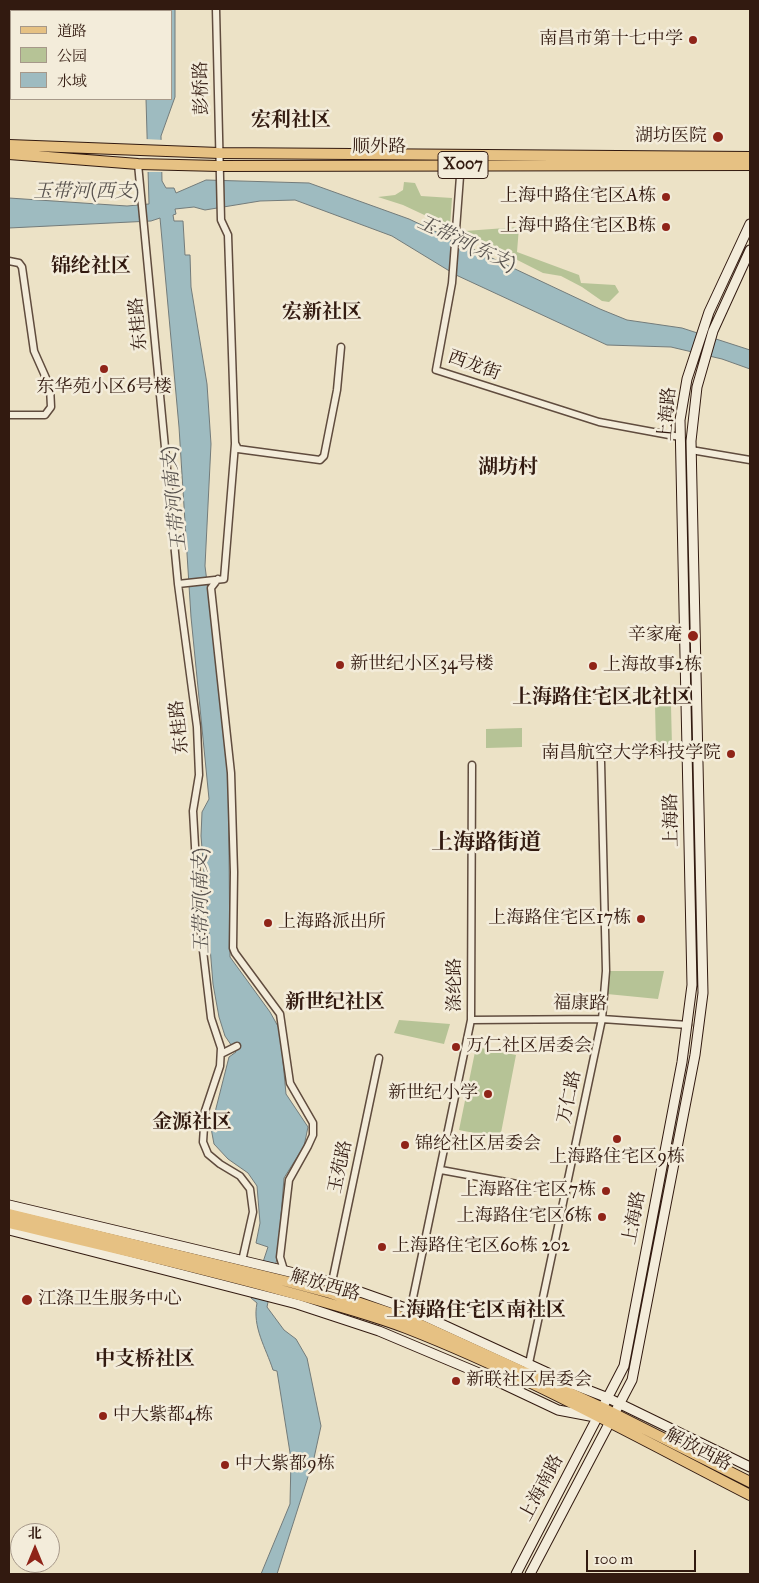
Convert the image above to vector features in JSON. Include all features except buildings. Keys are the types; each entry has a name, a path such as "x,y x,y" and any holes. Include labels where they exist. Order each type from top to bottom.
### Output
{"main road":[{"name":"顺外路","path":"9,145 138,151 461,160 750,165"},
{"name":"顺外路","path":"9,154 138,164 219,166 461,160 750,157"},
{"name":"上海路","path":"600,1413 624,1366 688,1025 692,985 680,420 687,379 709,312 750,224"},
{"name":"上海路","path":"613,1419 635,1368 695,1055 703,993 691,450 696,387 713,331 750,250"},
{"path":"9,1205 246,1273 297,1304 379,1331 486,1376 558,1410 600,1413"},
{"name":"解放西路","path":"9,1214 246,1273 293,1294 328,1302 405,1328 600,1413 750,1482"},
{"name":"解放西路","path":"9,1223 288,1282 410,1314 528,1369 600,1413"},
{"path":"9,1230 246,1273 284,1270 332,1282 410,1314"},
{"path":"528,1369 608,1398 750,1466"},
{"name":"上海南路","path":"516,1574 600,1413"},
{"name":"解放西路","path":"613,1419 750,1495"},
{"name":"上海南路","path":"530,1574 613,1419"}],"street":[{"name":"彭桥路","path":"216,9 221,220 228,235 235,443 224,579 218,580"},
{"name":"西龙街","path":"461,160 452,283 436,370 599,422 680,437"},
{"name":"东桂路","path":"138,164 197,727 199,776 193,811 199,917 211,1018 219,1038 220,1066 205,1111 203,1142 208,1154 240,1176 250,1189 253,1212 246,1273"},
{"path":"9,261 19,263 22,266 34,351 50,387 51,407 45,415 9,415"},
{"path":"235,443 238,449 248,452 320,460 324,456 337,390 341,347"},
{"path":"691,450 750,460"},
{"path":"181,584 218,580"},
{"path":"218,580 211,588 231,773 234,872 233,948 235,954 280,1014 290,1083 313,1123 313,1135 289,1180 280,1257 284,1270"},
{"name":"万仁路","path":"528,1369 602,1019 606,971 601,762"},
{"name":"涤纶路","path":"410,1314 471,1020 472,765"},
{"name":"福康路","path":"471,1020 602,1019 688,1025"},
{"path":"275,1027 282,1024"},
{"path":"220,1054 237,1046"},
{"name":"玉苑路","path":"332,1282 379,1058"},
{"path":"441,1170 566,1193"}],"green space":[{"path":"404,182 415,183 421,196 452,198 450,227 403,205 378,197 395,195 403,190"},
{"path":"519,227 517,252 579,275 581,283 615,285 619,292 609,302 602,301 582,287 561,276 543,273 466,234 465,231"},
{"path":"655,705 671,705 672,747 656,747"},
{"path":"522,728 522,747 486,748 486,729"},
{"path":"610,971 664,971 658,999 607,994"},
{"path":"399,1020 450,1024 444,1044 394,1033"},
{"path":"476,1047 516,1055 500,1138 459,1130"}],"water":[{"path":"175,9 175,97 161,136 162,181 166,188 174,188 176,193 206,180 309,183 409,219 627,320 682,328 750,350 750,369 722,359 671,347 607,345 456,275 392,236 295,200 260,201 205,210 194,207 175,209 174,221 183,221 185,255 190,255 191,287 207,384 211,444 205,566 228,752 230,957 270,1012 280,1030 286,1094 308,1127 304,1146 284,1178 278,1253 267,1307 284,1330 296,1339 307,1358 321,1426 314,1458 277,1574 261,1574 290,1504 291,1459 277,1371 273,1370 260,1337 256,1320 257,1303 251,1298 268,1247 256,1243 260,1223 257,1186 248,1173 228,1159 214,1144 211,1128 229,1057 236,1052 225,1036 219,1017 213,984 201,836 202,812 209,799 191,617 179,427 160,218 151,221 9,228 9,198 127,206 149,204 146,100 172,100 172,10 142,10"}],"pier":[{"path":"145,139 164,140 164,172 146,172"}],"place":[{"name":"南昌市第十七中学","path":"693,40"},
{"name":"湖坊医院","path":"718,137"},
{"name":"上海中路住宅区A栋","path":"666,197"},
{"name":"上海中路住宅区B栋","path":"666,227"},
{"name":"东华苑小区6号楼","path":"104,369"},
{"name":"辛家庵","path":"693,636"},
{"name":"新世纪小区34号楼","path":"340,665"},
{"name":"上海故事2栋","path":"593,666"},
{"name":"南昌航空大学科技学院","path":"731,754"},
{"name":"上海路住宅区17栋","path":"641,919"},
{"name":"上海路派出所","path":"268,923"},
{"name":"万仁社区居委会","path":"456,1047"},
{"name":"新世纪小学","path":"488,1094"},
{"name":"上海路住宅区9栋","path":"617,1139"},
{"name":"锦纶社区居委会","path":"405,1145"},
{"name":"上海路住宅区7栋","path":"606,1191"},
{"name":"上海路住宅区6栋","path":"602,1217"},
{"name":"上海路住宅区60栋 202","path":"382,1247"},
{"name":"江涤卫生服务中心","path":"27,1300"},
{"name":"新联社区居委会","path":"456,1381"},
{"name":"中大紫都4栋","path":"103,1416"},
{"name":"中大紫都9栋","path":"225,1465"}],"district":[{"name":"宏利社区","path":"291,121"},
{"name":"锦纶社区","path":"91,267"},
{"name":"宏新社区","path":"322,313"},
{"name":"湖坊村","path":"508,468"},
{"name":"上海路住宅区北社区","path":"602,698"},
{"name":"上海路街道","path":"486,844"},
{"name":"新世纪社区","path":"335,1003"},
{"name":"金源社区","path":"192,1123"},
{"name":"上海路住宅区南社区","path":"476,1311"},
{"name":"中支桥社区","path":"145,1360"}],"water label":[{"name":"玉带河(西支)","path":"86,192"},
{"name":"玉带河(东支)","path":"466,244"},
{"name":"玉带河(南支)","path":"175,499"},
{"name":"玉带河(南支)","path":"202,901"}]}
